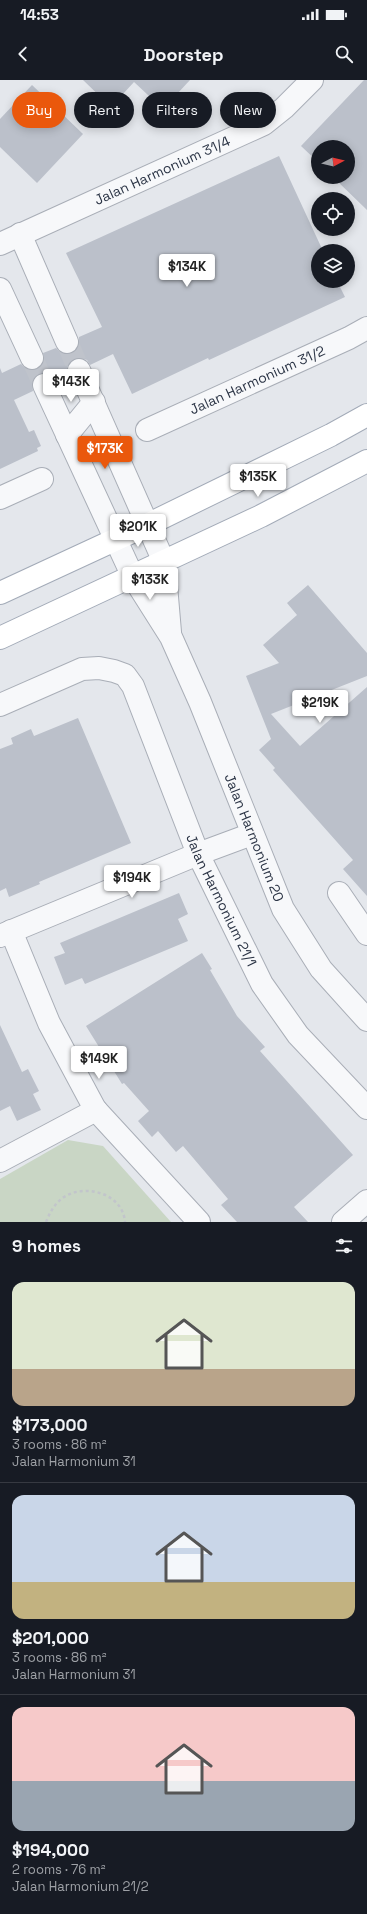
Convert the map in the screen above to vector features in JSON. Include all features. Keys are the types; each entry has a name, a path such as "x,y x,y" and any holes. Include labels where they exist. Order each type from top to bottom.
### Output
{"main road":[{"path":"0,593 147,525 331,435 367,415"},
{"path":"0,638 261,516 367,461"}],"street":[{"name":"Jalan Harmonium 31/4","path":"0,244 264,124 284,108 312,80"},
{"path":"20,234 67,342"},
{"path":"0,289 32,358"},
{"name":"Jalan Harmonium 31/2","path":"147,430 367,328"},
{"path":"79,370 164,562 171,637"},
{"path":"44,385 133,577 171,637"},
{"path":"67,435 94,402"},
{"path":"0,498 42,479"},
{"name":"Jalan Harmonium 20","path":"171,637 200,702 252,834 284,910 321,968 367,1020"},
{"name":"Jalan Harmonium 21/1","path":"0,705 82,669 99,668 125,675 134,686 198,854 262,984 298,1035 367,1108"},
{"path":"199,1222 96,1110 49,1023 5,933 198,854 252,834"},
{"path":"339,893 367,934"},
{"path":"0,1161 96,1110"},
{"path":"343,1222 367,1201"}],"path":[{"path":"46,1222 54,1206 65,1197 84,1190 104,1193 118,1205 124,1215 125,1222"}],"green space":[{"path":"68,1140 103,1146 171,1222 0,1222 0,1179"}],"building":[{"path":"83,80 190,80 179,92 145,92 134,82 125,92 95,92"},
{"path":"364,80 367,80 367,210 355,198 355,192 348,192 340,184 355,184 355,140 311,140 311,155 301,146"},
{"path":"32,85 39,92 25,92"},
{"path":"12,106 12,128 66,128 66,118 74,125 74,128 77,128 83,134 37,183 0,147 0,119"},
{"path":"279,156 311,225 311,236 316,236 320,244 311,244 311,288 340,288 345,297 209,360 208,358 132,394 113,354 90,365 87,360 81,358 74,359 69,362 67,368 68,375 56,380 51,375 45,373 38,374 34,378 32,384 33,391 14,400 29,432 34,430 41,446 37,448 38,451 0,469 0,368 2,373 21,364 25,368 31,370 37,369 42,365 44,360 43,353 56,348 65,354 72,353 77,349 79,337 102,327 66,253"},
{"path":"308,585 367,653 367,676 271,714 300,746 367,687 367,896 343,869 353,860 273,770 275,768 259,750 271,739 246,676 279,663 263,645 297,615 287,603"},
{"path":"78,718 131,843 39,882 40,884 9,897 6,888 0,891 0,749 13,744 11,738 31,729 34,736"},
{"path":"179,893 188,914 178,919 188,941 85,984 82,978 65,985 54,957 65,953 60,943"},
{"path":"202,953 212,969 210,970 237,1016 265,1047 260,1051 353,1155 294,1207 308,1222 237,1222 221,1205 228,1199 183,1146 176,1152 158,1131 152,1137 138,1121 149,1111 124,1083 122,1084 86,1026"},
{"path":"0,1025 22,1072 28,1069 39,1091 33,1094 41,1110 17,1121 10,1106 0,1111"}],"tunnel":[{"path":"67,342 79,370"},
{"path":"32,358 44,385"}]}
